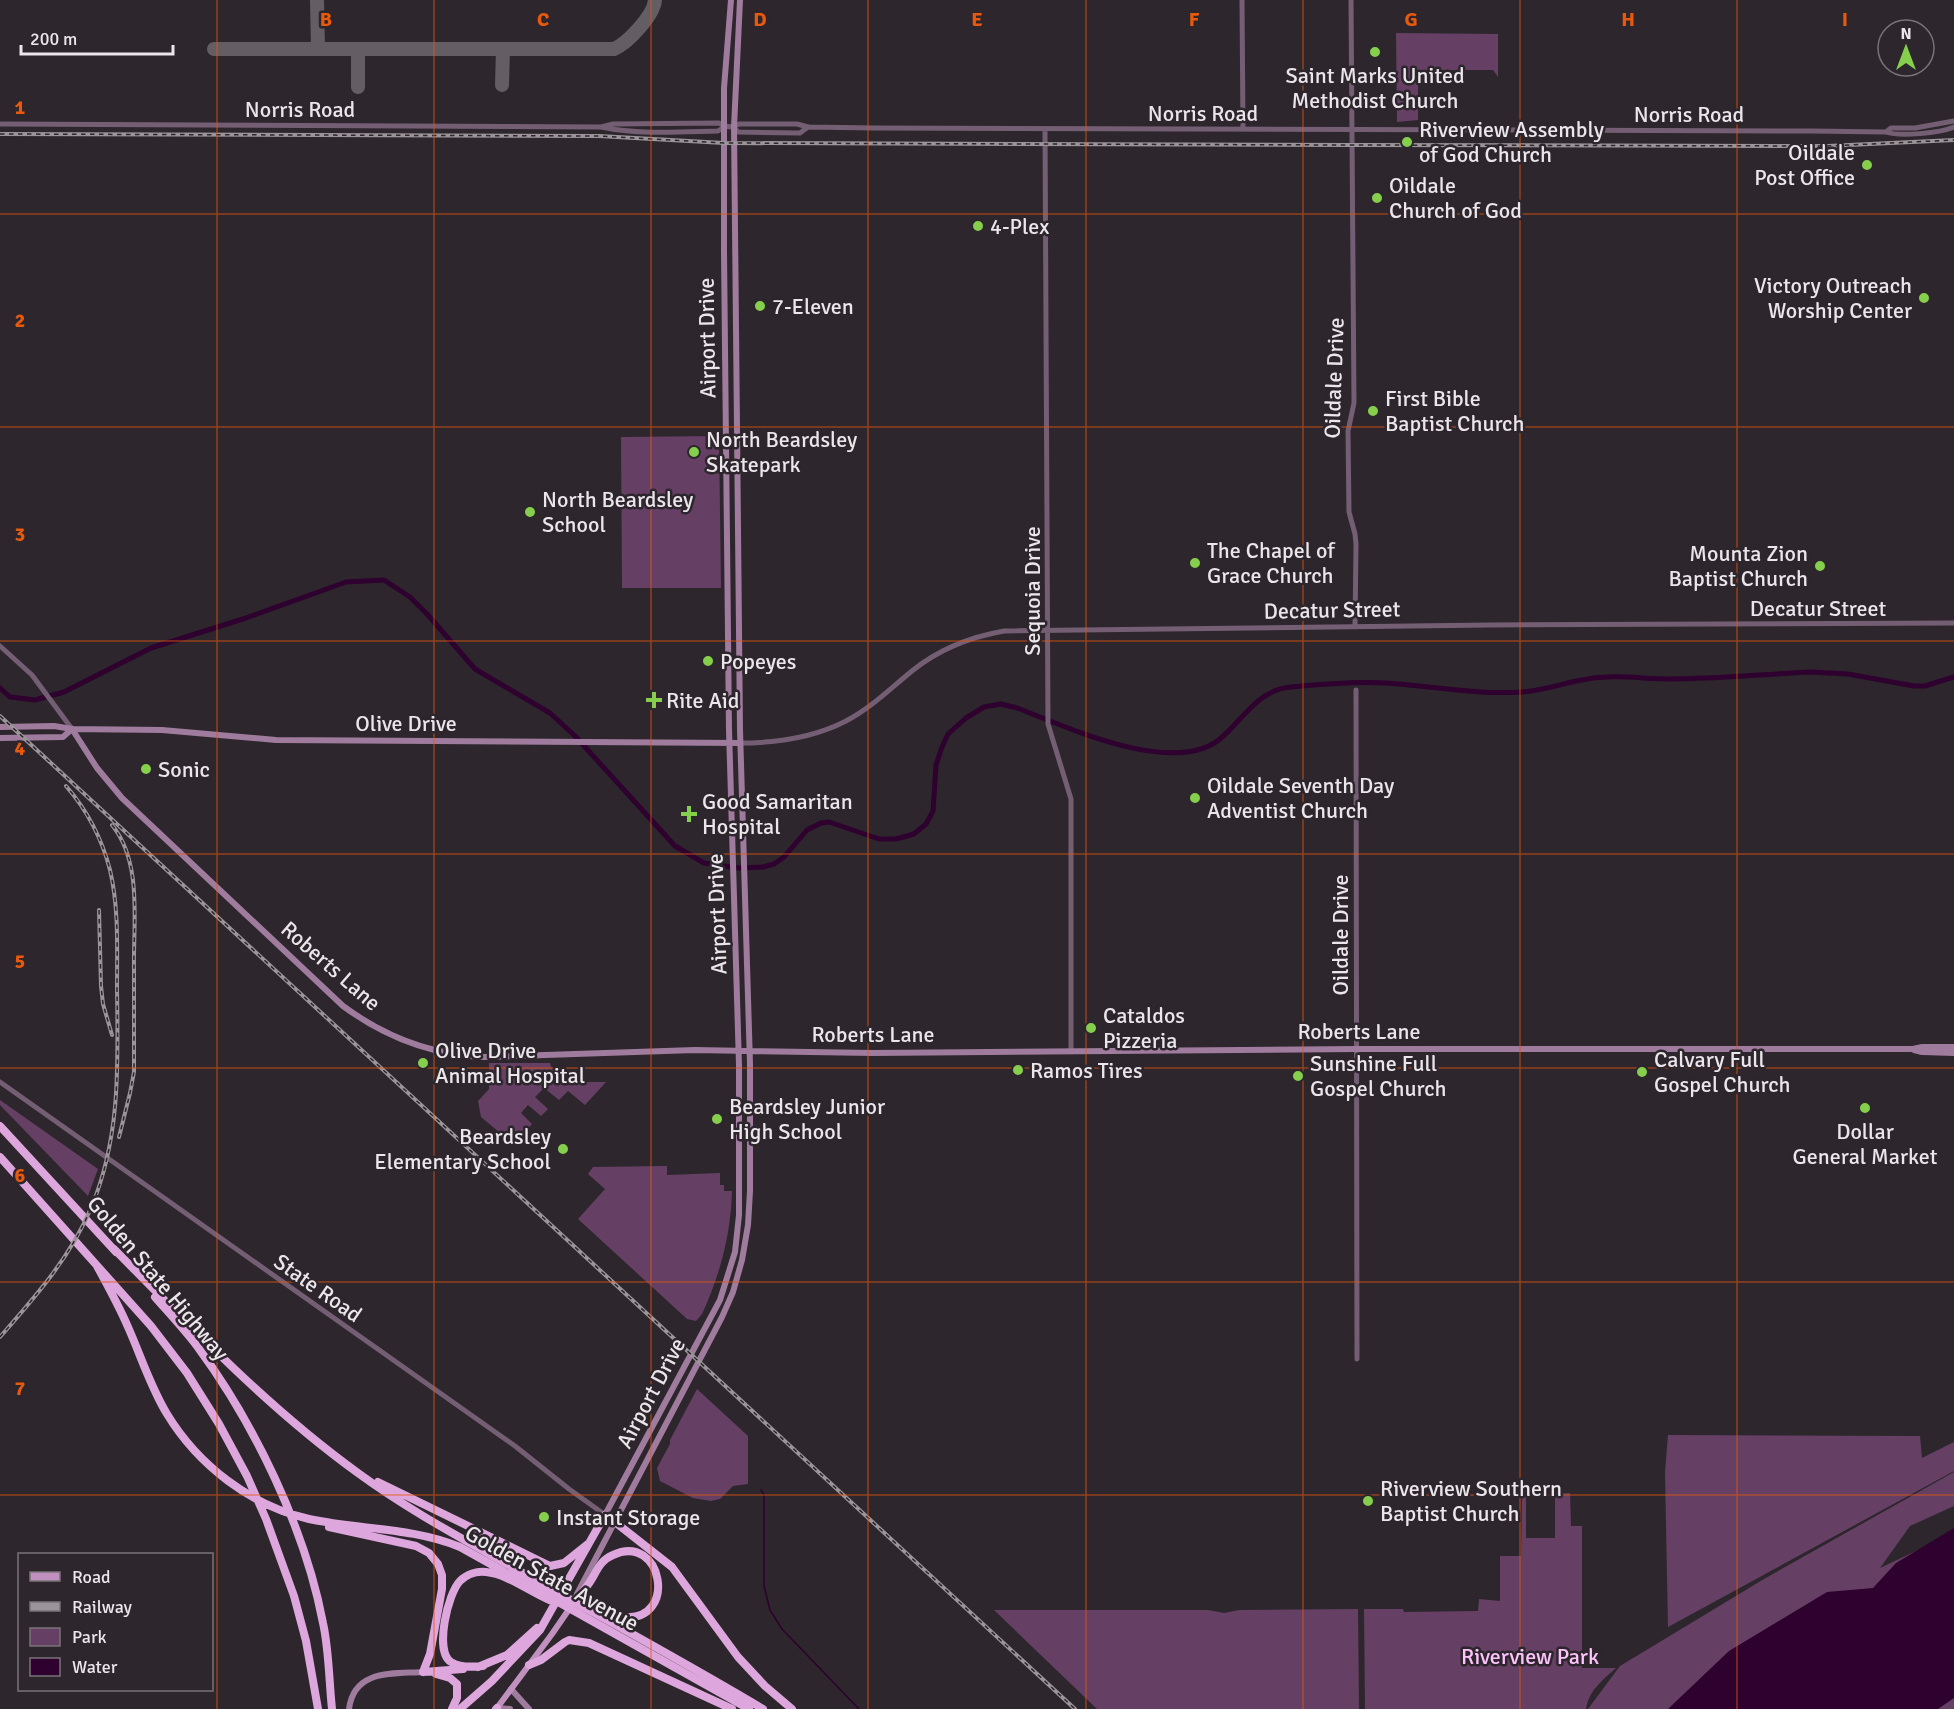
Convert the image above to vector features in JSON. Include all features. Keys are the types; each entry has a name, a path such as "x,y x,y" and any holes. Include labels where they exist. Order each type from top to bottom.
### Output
{"highway":[{"name":"Golden State Highway","path":"0,1126 114,1249 195,1344 247,1425 274,1479 295,1529 318,1602 324,1624 332,1709"},
{"name":"Golden State Highway","path":"0,1157 151,1326 187,1373 214,1415 242,1466 266,1519 294,1596 306,1641 318,1709"},
{"name":"Golden State Avenue","path":"114,1249 206,1343 263,1397 311,1438 360,1474 407,1506 576,1610 587,1609 763,1709"},
{"path":"97,1266 167,1414 199,1455 236,1487 256,1499 324,1526 416,1546 425,1550 434,1559 440,1569 442,1585 430,1654 423,1672"},
{"path":"360,1474 544,1565 557,1566 564,1563 589,1543"},
{"name":"Airport Drive","path":"460,1709 519,1654 544,1623 605,1515"},
{"name":"Golden State Avenue","path":"302,1518 408,1532 440,1539 480,1556 548,1592"},
{"path":"615,1522 672,1567 738,1657 765,1686 792,1709"},
{"path":"483,1666 453,1663 446,1657 442,1648 454,1589 460,1581 475,1573 492,1573 548,1592 587,1609 620,1617 639,1615 648,1609 657,1597 659,1581 651,1562 641,1555 630,1552 617,1553 603,1561 588,1586 575,1599"},
{"name":"Golden State Avenue","path":"587,1609 749,1709"},
{"path":"423,1672 483,1666 507,1655 544,1623"},
{"path":"529,1665 541,1660 569,1640 589,1643 732,1709"},
{"path":"423,1672 442,1675 455,1681 458,1693 452,1709"}],"main road":[{"name":"Airport Drive","path":"605,1515 709,1322 728,1275 737,1236 740,1200 734,872 729,742 724,127 724,88 731,0"},
{"name":"Airport Drive","path":"496,1708 564,1618 575,1599 718,1325 738,1276 746,1243 750,1209 749,1052 740,742 734,127 734,81 740,0"},
{"name":"Olive Drive","path":"0,727 54,726 72,729 162,730 269,740 740,742"},
{"name":"Olive Drive","path":"0,738 63,737 72,729"},
{"name":"Roberts Lane","path":"72,729 97,768 122,798 331,996 356,1016 384,1032 429,1050 472,1057 695,1050 749,1052 1357,1048 1913,1049 1954,1047"},
{"name":"Roberts Lane","path":"1913,1049 1922,1052 1954,1053"},
{"path":"349,1709 355,1690 371,1677 423,1672"},
{"path":"511,1689 529,1709"},
{"path":"496,1708 510,1709"}],"street":[{"path":"1242,0 1243,129"},
{"name":"Oildale Drive","path":"1351,0 1354,403 1348,428 1348,512 1355,534 1355,627"},
{"name":"Norris Road","path":"1886,132 1891,128 1915,128 1954,121"},
{"name":"Norris Road","path":"0,124 601,127 613,124 719,123 724,127 734,127 739,124 797,124 807,127 1886,132 1892,134 1915,134 1954,127"},
{"name":"Sequoia Drive","path":"1045,129 1048,724 1071,799 1071,1051"},
{"name":"Decatur Street","path":"740,742 787,740 818,733 861,712 926,661 948,648 975,637 1004,631 1954,623"},
{"name":"Roberts Lane","path":"0,646 44,690 72,729"},
{"name":"Oildale Drive","path":"1356,690 1357,1359"},
{"name":"State Road","path":"0,1082 515,1446 615,1522"}],"green space":[{"path":"1396,33 1498,34 1498,77 1493,70 1418,70 1418,120 1397,122"},
{"path":"719,436 721,588 622,588 621,437"},
{"path":"489,1063 550,1063 556,1073 569,1082 606,1082 585,1105 568,1091 559,1100 544,1088 535,1097 548,1109 541,1116 528,1105 521,1113 532,1124 515,1144 481,1117 478,1101 489,1089"},
{"path":"0,1100 98,1169 88,1196 0,1105"},
{"path":"667,1166 667,1175 720,1173 720,1185 724,1185 724,1191 732,1191 729,1223 719,1269 702,1314 696,1321 687,1319 578,1219 605,1189 588,1174 593,1167"},
{"path":"697,1389 748,1436 748,1484 733,1486 720,1499 711,1501 693,1498 660,1481 657,1468"},
{"path":"1668,1435 1920,1436 1922,1458 1954,1442 1954,1471 1668,1627 1665,1472"},
{"path":"1954,1472 1954,1506 1910,1526 1880,1568 1954,1533 1954,1709 1588,1709 1620,1666 1764,1579"},
{"name":"Riverview Park","path":"1526,1493 1526,1538 1555,1538 1555,1494 1570,1493 1571,1526 1582,1526 1582,1668 1616,1668 1593,1691 1586,1709 1365,1709 1364,1609 1403,1609 1404,1612 1478,1611 1479,1599 1500,1601 1500,1556 1521,1556 1522,1494"},
{"path":"1358,1609 1359,1709 1097,1709 994,1610 1208,1610 1224,1613 1239,1610"}],"water":[{"path":"1954,1528 1954,1698 1938,1709 1668,1709 1729,1651 1827,1592 1873,1588 1896,1563"}],"waterway":[{"path":"0,688 10,697 35,700 64,692 151,648 246,618 346,582 384,580 410,597 475,669 550,713 575,736 675,846 704,863 738,868 774,864 784,857 807,830 821,823 829,822 879,839 896,839 914,834 926,824 933,811 936,765 948,734 966,718 984,707 1001,704 1120,745 1148,751 1175,753 1200,749 1220,739 1260,700 1279,689 1291,687 1374,682 1505,693 1533,691 1586,679 1607,677 1688,679 1811,672 1848,674 1914,686 1925,686 1954,677"},
{"path":"761,1490 764,1495 764,1586 770,1610 782,1629 859,1709"}],"taxiway":[{"path":"317,0 318,49"},
{"path":"214,49 614,49 639,28 650,13 655,0"},
{"path":"358,49 358,87"},
{"path":"502,85 503,49"}],"railway":[{"path":"0,134 599,136 724,143 1351,145 1828,146 1954,140"},
{"path":"0,716 1075,1709"},
{"path":"0,1337 51,1276 73,1244 91,1208 101,1181 113,1127 118,1044 115,899 103,847 81,805 66,786"},
{"path":"112,825 122,840 128,857 135,914 134,1072 119,1137"},
{"path":"99,910 101,986 103,1004 112,1035"}],"place":[{"name":"Saint Marks United Methodist Church","path":"1375,52"},
{"name":"Riverview Assembly of God Church","path":"1407,142"},
{"name":"Oildale Post Office","path":"1867,165"},
{"name":"Oildale Church of God","path":"1377,198"},
{"name":"4-Plex","path":"978,226"},
{"name":"Victory Outreach Worship Center","path":"1924,298"},
{"name":"7-Eleven","path":"760,306"},
{"name":"First Bible Baptist Church","path":"1373,411"},
{"name":"North Beardsley Skatepark","path":"694,452"},
{"name":"North Beardsley School","path":"530,512"},
{"name":"The Chapel of Grace Church","path":"1195,563"},
{"name":"Mounta Zion Baptist Church","path":"1820,566"},
{"name":"Popeyes","path":"708,661"},
{"name":"Rite Aid","path":"654,700"},
{"name":"Sonic","path":"146,769"},
{"name":"Oildale Seventh Day Adventist Church","path":"1195,798"},
{"name":"Good Samaritan Hospital","path":"689,814"},
{"name":"Cataldos Pizzeria","path":"1091,1028"},
{"name":"Olive Drive Animal Hospital","path":"423,1063"},
{"name":"Ramos Tires","path":"1018,1070"},
{"name":"Calvary Full Gospel Church","path":"1642,1072"},
{"name":"Sunshine Full Gospel Church","path":"1298,1076"},
{"name":"Dollar General Market","path":"1865,1108"},
{"name":"Beardsley Junior High School","path":"717,1119"},
{"name":"Beardsley Elementary School","path":"563,1149"},
{"name":"Riverview Southern Baptist Church","path":"1368,1501"},
{"name":"Instant Storage","path":"544,1517"}]}
